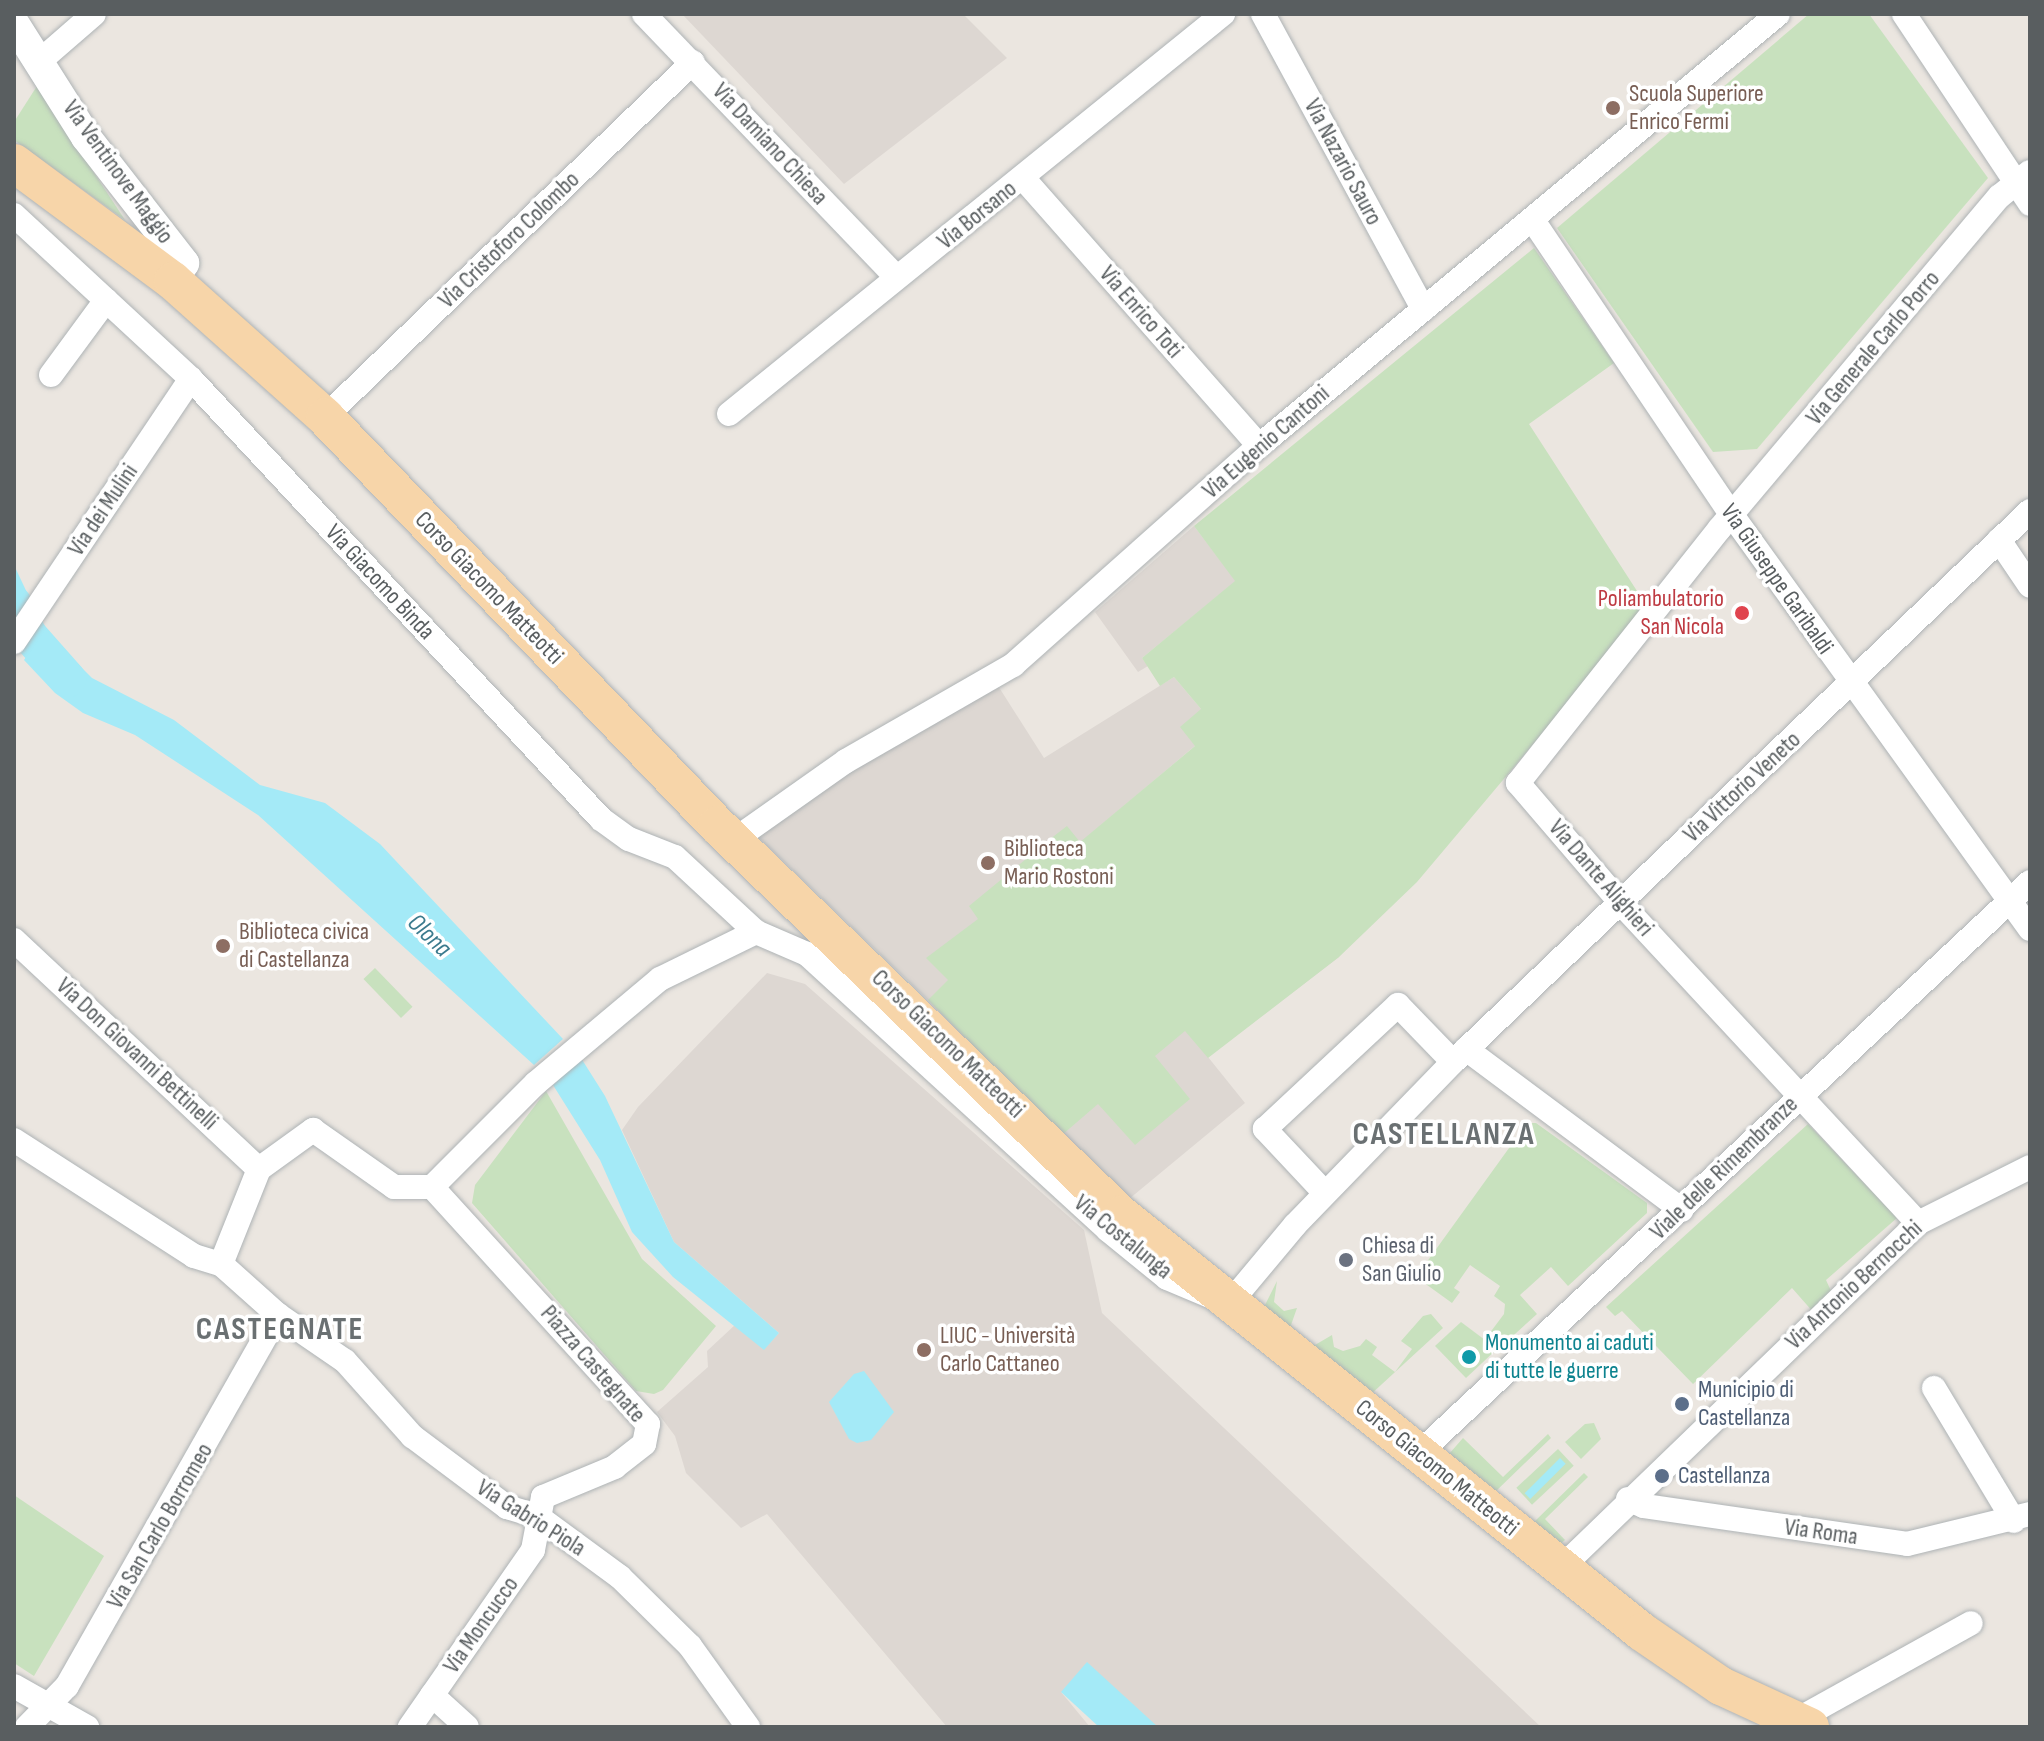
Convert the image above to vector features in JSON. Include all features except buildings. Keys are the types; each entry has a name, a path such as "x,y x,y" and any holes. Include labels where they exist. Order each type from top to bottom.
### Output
{"main road":[{"name":"Corso Giacomo Matteotti","path":"14,163 173,281 325,417 734,840 1121,1215 1417,1455 1681,1660 1802,1724"}],"street":[{"path":"41,60 94,14"},
{"name":"Via Damiano Chiesa","path":"644,14 895,276"},
{"name":"Via Borsano","path":"729,414 895,276 1023,178 1223,14"},
{"name":"Via Nazario Sauro","path":"1263,14 1423,309"},
{"name":"Via Eugenio Cantoni","path":"734,840 846,761 1013,665 1259,446 1423,309 1534,222 1778,14"},
{"path":"1904,14 2022,176 2030,204"},
{"name":"Via Ventinove Maggio","path":"14,23 41,60 86,137 184,263 173,281"},
{"name":"Via Cristoforo Colombo","path":"325,417 693,62"},
{"name":"Via Generale Carlo Porro","path":"1732,515 2022,176"},
{"name":"Via Enrico Toti","path":"1023,178 1259,446"},
{"name":"Via Giacomo Binda","path":"14,215 191,379 601,819 629,839 675,857 756,932"},
{"name":"Via Giuseppe Garibaldi","path":"1534,222 1732,515 2030,929"},
{"path":"51,375 106,300"},
{"name":"Via dei Mulini","path":"14,642 191,379"},
{"name":"Via Vittorio Veneto","path":"1229,1304 1325,1193 1460,1056 2030,511"},
{"name":"Via Dante Alighieri","path":"1732,515 1518,783 1620,902 1918,1223"},
{"path":"1999,540 2030,586"},
{"name":"Viale delle Rimembranze","path":"1417,1455 2030,882"},
{"path":"14,1140 194,1256 221,1264 259,1169 313,1130 394,1187 432,1187 536,1083 675,967 756,932"},
{"name":"Via Costalunga","path":"756,932 807,954 1167,1278 1229,1304"},
{"name":"Via Don Giovanni Bettinelli","path":"14,940 259,1169"},
{"path":"1325,1193 1265,1129 1398,1005 1460,1056 1682,1210"},
{"name":"Via Antonio Bernocchi","path":"1561,1568 1628,1499 1918,1223 2030,1167"},
{"name":"Piazza Castegnate","path":"432,1187 648,1424 647,1437 637,1451 615,1467 549,1492 539,1504 537,1516"},
{"name":"Via Costalunga","path":"1063,1187 1121,1215"},
{"name":"Via Gabrio Piola","path":"221,1264 278,1315 345,1361 412,1436 507,1507 537,1516 620,1577 680,1636 748,1727"},
{"name":"Via San Carlo Borromeo","path":"27,1727 49,1706 139,1567 278,1315"},
{"name":"Via Roma","path":"1628,1499 1644,1506 1907,1544 2022,1518 1934,1388"},
{"name":"Via Moncucco","path":"410,1727 533,1550 537,1516"},
{"name":"Corso Giacomo Matteotti","path":"1802,1724 1971,1623"},
{"path":"14,1686 87,1727"},
{"path":"432,1695 467,1727"}],"shaded area":[{"path":"682,14 963,14 1007,58 844,184"},
{"path":"1194,526 1236,581 1142,658 1148,666 1138,672 1095,612"},
{"path":"1174,677 1201,709 1196,745 1081,842 1339,957 1208,1057 1245,1103 1123,1204 928,1000 751,830 995,681 1044,758"},
{"name":"LIUC - Università Carlo Cattaneo","path":"767,973 805,984 1084,1230 1102,1313 1541,1727 1157,1727 1061,1692 1090,1727 947,1727 767,1514 741,1528 686,1473 675,1436 657,1412 708,1367 707,1351 736,1324 764,1349 779,1333 674,1242 622,1130 638,1107"}],"green space":[{"path":"1809,14 1869,14 1988,178 1757,449 1713,452 1557,228"},
{"path":"37,86 125,220 14,140 14,122"},
{"path":"1534,248 1614,363 1529,424 1648,608 1417,882 1339,957 1208,1058 1185,1031 1155,1056 1190,1099 1135,1145 1098,1104 1062,1135 928,1000 948,980 926,958 978,919 969,906 1054,836 1067,826 1080,842 1195,746 1180,727 1201,709 1174,677 1160,686 1142,658 1235,581 1194,526"},
{"path":"375,968 413,1007 401,1018 363,979"},
{"path":"546,1091 642,1259 716,1326 663,1390 654,1394 636,1391 472,1203 475,1185"},
{"path":"1527,1123 1536,1123 1647,1203 1647,1213 1568,1286 1551,1267 1520,1295 1537,1314 1504,1344 1489,1334 1504,1314 1505,1304 1494,1296 1500,1286 1470,1265 1454,1288 1460,1292 1452,1303 1416,1277"},
{"path":"1808,1124 1897,1218 1826,1280 1831,1291 1814,1313 1792,1288 1693,1384 1622,1311 1615,1316 1606,1307"},
{"path":"1277,1281 1274,1302 1284,1311 1297,1308 1291,1325 1299,1340 1315,1345 1332,1335 1334,1347 1343,1351 1360,1346 1366,1339 1377,1347 1372,1355 1395,1372 1412,1349 1401,1341 1423,1316 1431,1314 1443,1328 1369,1396 1262,1311"},
{"path":"1461,1322 1497,1349 1466,1378 1435,1346"},
{"path":"1594,1423 1601,1439 1581,1459 1565,1442 1585,1424"},
{"path":"1548,1434 1551,1438 1494,1493 1449,1454 1463,1438 1503,1477"},
{"path":"1558,1449 1574,1466 1532,1505 1516,1488"},
{"path":"1584,1473 1588,1477 1545,1519 1565,1540 1560,1544 1532,1524"},
{"path":"14,1495 104,1556 34,1676 14,1663"}],"water":[{"path":"14,565 30,599 14,622"},
{"path":"44,630 92,678 174,720 260,785 325,803 380,844 563,1039 534,1065 258,815 135,735 83,713 55,693 24,660"},
{"path":"581,1058 605,1096 674,1242 779,1333 764,1350 673,1277 632,1232 600,1160 553,1085"},
{"path":"864,1371 894,1412 871,1440 857,1443 849,1439 829,1402 854,1374"},
{"path":"1560,1458 1566,1464 1530,1499 1525,1493"},
{"path":"1087,1662 1158,1727 1099,1727 1061,1692"}],"waterway":[{"name":"Olona","path":"14,604 29,635 68,679"}],"place":[{"name":"Scuola Superiore Enrico Fermi","path":"1613,108"},
{"name":"Poliambulatorio San Nicola","path":"1742,613"},
{"name":"Biblioteca Mario Rostoni","path":"988,863"},
{"name":"Biblioteca civica di Castellanza","path":"223,946"},
{"name":"Chiesa di San Giulio","path":"1346,1260"},
{"name":"LIUC - Università Carlo Cattaneo","path":"924,1350"},
{"name":"Monumento ai caduti di tutte le guerre","path":"1469,1357"},
{"name":"Municipio di Castellanza","path":"1682,1404"},
{"name":"Castellanza","path":"1662,1476"}],"district":[{"name":"CASTELLANZA","path":"1444,1135"},
{"name":"CASTEGNATE","path":"280,1330"}]}
